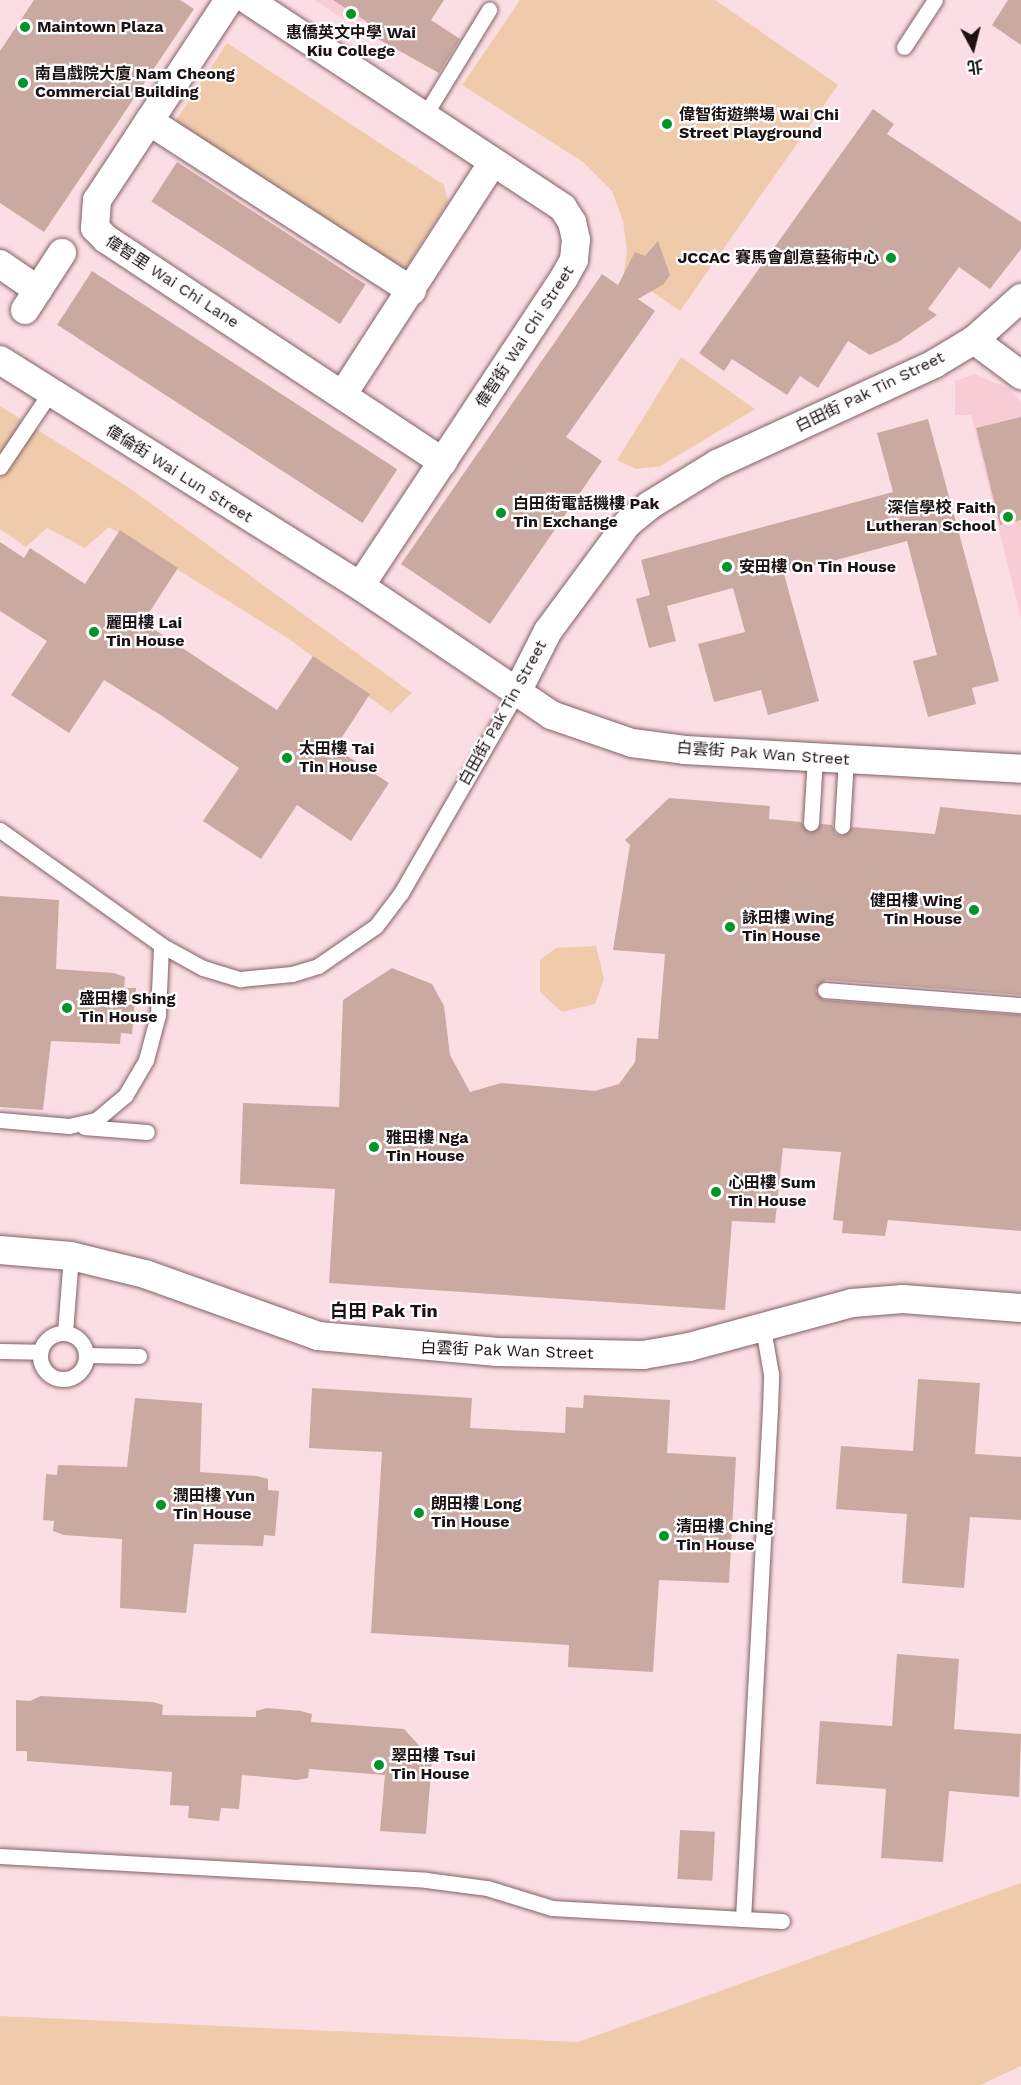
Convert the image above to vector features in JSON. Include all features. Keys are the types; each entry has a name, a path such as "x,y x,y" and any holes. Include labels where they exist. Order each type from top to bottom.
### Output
{"street":[{"name":"偉智里 Wai Chi Lane","path":"229,0 97,200 95,228 106,239 344,394 443,462"},
{"name":"偉智街 Wai Chi Street","path":"248,0 492,164 563,208 572,222 574,260 360,586"},
{"path":"149,121 412,291"},
{"path":"344,394 492,164"},
{"path":"0,264 32,300 62,253"},
{"name":"白田街 Pak Tin Street","path":"516,694 548,631 628,523 650,505 717,464 934,364 974,340 1021,298"},
{"path":"974,340 1021,375"},
{"name":"偉倫街 Wai Lun Street","path":"0,360 49,394 360,586"},
{"path":"360,586 516,694"},
{"name":"白雲街 Pak Wan Street","path":"516,694 551,715 632,743 814,757 1021,769"},
{"name":"白雲街 Pak Wan Street","path":"0,1251 71,1256 146,1274 318,1336 405,1346 508,1353 643,1354 763,1328 852,1303 903,1299 1021,1308"}],"lane":[{"path":"904,48 935,0"},
{"path":"423,118 489,10"},
{"path":"0,466 49,394"},
{"name":"白田街 Pak Tin Street","path":"0,830 160,945 203,968 240,979 292,974 318,966 348,949 376,926 401,893 516,694"},
{"path":"811,823 814,757"},
{"path":"842,826 846,759"},
{"path":"69,1126 107,1114 124,1096 146,1060 158,1015 160,945"},
{"path":"825,990 1021,1005"},
{"path":"0,1120 147,1132"},
{"path":"64,1332 71,1256"},
{"path":"743,1919 770,1409 771,1374 763,1328"},
{"path":"64,1332 82,1342 86,1355 82,1369 61,1379 42,1367 39,1352 45,1340 64,1332"},
{"path":"0,1351 39,1352"},
{"path":"86,1355 139,1356"},
{"path":"0,1856 426,1880 487,1888 552,1908 782,1921"}],"shaded area":[{"name":"惠僑英文中學 Wai Kiu College","path":"314,0 375,0 358,28"},
{"name":"偉智街遊樂場 Wai Chi Street Playground","path":"520,0 715,0 838,85 680,311 624,272 627,251 623,221 612,191 583,162 462,85"},
{"path":"227,43 444,185 448,202 401,275 171,128"},
{"path":"681,357 755,409 661,466 636,469 617,460"},
{"name":"深信學校 Faith Lutheran School","path":"975,374 1009,389 1021,402 1021,619 971,415 955,415 955,381"},
{"path":"0,406 128,487 412,693 391,713 286,637 109,527 85,548 47,528 26,547 0,529"},
{"path":"596,946 604,979 595,1004 562,1012 540,992 540,960 556,948"},
{"path":"1021,1883 1021,2066 980,2085 0,2085 0,2016 578,2042"}],"building":[{"path":"34,0 180,0 194,9 44,232 0,203 0,51"},
{"path":"333,0 444,0 431,20 460,39 439,73 362,30 367,22"},
{"path":"1008,0 1021,0 1021,45 992,25"},
{"name":"JCCAC 賽馬會創意藝術中心","path":"873,109 894,124 887,134 1021,222 1021,249 990,289 959,267 928,309 937,315 898,342 870,355 848,341 818,388 800,376 787,395 732,359 724,371 699,353"},
{"path":"177,162 366,285 340,324 151,201"},
{"name":"白田街電話機樓 Pak Tin Exchange","path":"658,241 670,275 664,284 638,299 655,311 566,437 602,461 490,624 401,564 602,274 618,285 635,252 645,256"},
{"path":"92,271 397,469 362,523 57,325"},
{"path":"1021,417 1021,520 1000,525 976,428"},
{"name":"安田樓 On Tin House","path":"928,419 999,681 972,688 976,704 928,717 913,661 937,655 907,541 784,574 819,701 768,715 761,690 714,702 698,644 745,632 733,588 667,606 676,641 649,648 636,599 650,595 641,560 893,492 877,433"},
{"path":"120,530 178,568 143,622 223,675 277,710 313,656 370,694 335,748 389,783 351,841 297,805 261,859 203,821 239,768 159,714 104,680 69,733 11,695 47,641 0,611 0,542 24,558 30,548 85,584"},
{"path":"669,798 770,806 769,819 801,822 810,833 821,824 832,825 836,834 842,836 852,827 935,834 940,807 1021,815 1021,995 826,980 815,990 824,1000 1021,1015 1021,1231 888,1220 885,1236 842,1233 843,1221 833,1220 841,1152 783,1148 775,1223 732,1221 725,1310 329,1283 335,1189 240,1184 243,1103 339,1107 343,1000 392,968 432,984 444,1006 450,1055 470,1092 501,1083 595,1091 619,1084 635,1062 637,1038 658,1039 665,954 613,950 630,845 625,840"},
{"name":"盛田樓 Shing Tin House","path":"0,896 59,900 56,969 114,973 125,977 124,988 136,988 132,1034 121,1033 120,1044 51,1041 43,1110 0,1107"},
{"path":"918,1379 980,1383 975,1454 1021,1457 1021,1520 970,1517 964,1588 902,1583 907,1514 836,1509 841,1446 913,1451"},
{"path":"312,1388 472,1398 470,1428 565,1433 566,1407 583,1408 584,1395 670,1400 667,1453 736,1457 729,1583 659,1580 653,1672 568,1667 569,1645 371,1633 382,1452 309,1448"},
{"name":"潤田樓 Yun Tin House","path":"135,1398 202,1403 200,1472 257,1476 268,1479 268,1490 279,1491 275,1536 264,1535 263,1546 194,1544 186,1613 120,1608 122,1539 64,1535 53,1531 54,1521 43,1520 46,1474 57,1475 58,1465 127,1467"},
{"path":"897,1654 959,1659 954,1729 1021,1734 1019,1797 949,1791 943,1862 881,1858 886,1789 816,1784 820,1721 892,1726"},
{"name":"翠田樓 Tsui Tin House","path":"41,1696 153,1702 163,1705 162,1715 256,1717 256,1711 267,1708 301,1711 312,1714 311,1722 404,1729 432,1760 426,1834 380,1831 385,1775 309,1769 308,1778 297,1780 242,1775 239,1809 221,1808 219,1821 188,1818 189,1806 170,1805 172,1772 27,1761 27,1751 16,1751 16,1700 30,1701"},
{"path":"680,1830 715,1832 712,1881 677,1879"}],"place":[{"name":"惠僑英文中學 Wai Kiu College","path":"351,14"},
{"name":"Maintown Plaza","path":"25,27"},
{"name":"南昌戲院大廈 Nam Cheong Commercial Building","path":"23,83"},
{"name":"偉智街遊樂場 Wai Chi Street Playground","path":"667,124"},
{"name":"JCCAC 賽馬會創意藝術中心","path":"891,258"},
{"name":"白田街電話機樓 Pak Tin Exchange","path":"501,513"},
{"name":"深信學校 Faith Lutheran School","path":"1008,517"},
{"name":"安田樓 On Tin House","path":"727,567"},
{"name":"麗田樓 Lai Tin House","path":"94,632"},
{"name":"太田樓 Tai Tin House","path":"287,758"},
{"name":"健田樓 Wing Tin House","path":"974,910"},
{"name":"詠田樓 Wing Tin House","path":"730,927"},
{"name":"盛田樓 Shing Tin House","path":"67,1008"},
{"name":"雅田樓 Nga Tin House","path":"374,1147"},
{"name":"心田樓 Sum Tin House","path":"716,1192"},
{"name":"潤田樓 Yun Tin House","path":"161,1505"},
{"name":"朗田樓 Long Tin House","path":"419,1513"},
{"name":"清田樓 Ching Tin House","path":"664,1536"},
{"name":"翠田樓 Tsui Tin House","path":"379,1765"}],"district":[{"name":"白田 Pak Tin","path":"384,1311"}]}
